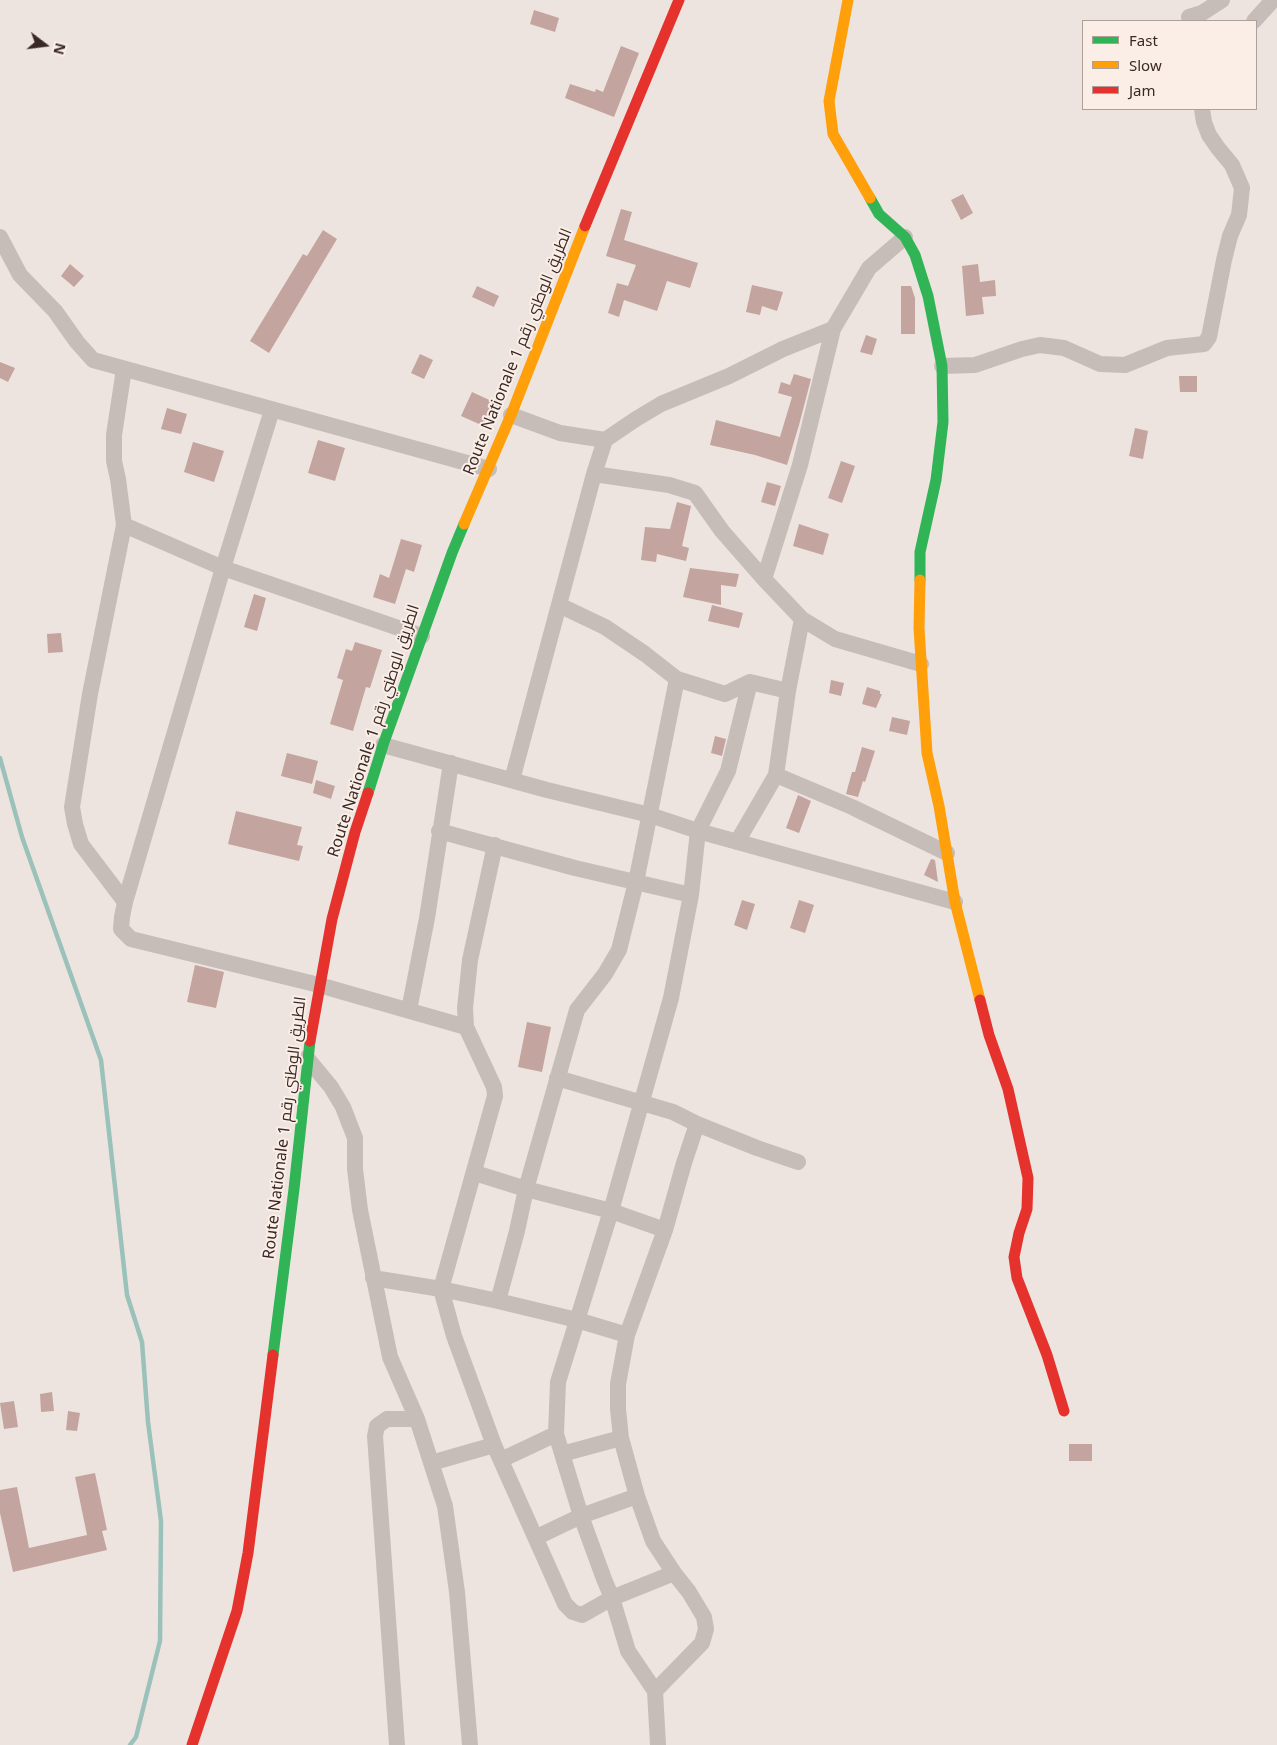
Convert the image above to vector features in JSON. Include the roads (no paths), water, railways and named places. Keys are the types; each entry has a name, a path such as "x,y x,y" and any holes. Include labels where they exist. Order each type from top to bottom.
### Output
{"main road":[{"name":"Route Nationale الطريق الوطني رقم 1","path":"192,1745 237,1611 248,1553 294,1189 307,1058 332,919 355,832 383,745 452,553 489,469 564,278 679,0"},
{"path":"848,0 829,101 833,134 878,214 906,237 915,255 928,296 942,366 943,422 936,480 920,552 920,664 927,754 939,806 955,902 989,1035 1008,1089 1028,1178 1027,1209 1014,1257 1017,1278 1047,1355 1064,1411"}],"street":[{"path":"1189,17 1202,13 1222,0"},
{"path":"1255,20 1273,0"},
{"path":"942,366 975,365 1040,345 1064,348 1100,364 1125,365 1167,348 1204,344 1209,336 1230,236 1239,215 1242,188 1232,165 1209,134 1204,122 1202,110"},
{"path":"0,237 20,275 55,311 77,342 93,360 489,469"},
{"path":"764,579 800,465 833,330 869,268 906,237"},
{"path":"512,780 594,474 605,440 661,404 729,376 783,348 833,330"},
{"path":"124,369 114,435 114,452 124,525 90,694 72,807 81,844 125,902"},
{"path":"272,410 223,568 125,902 122,930 131,939 319,985 466,1027"},
{"path":"511,415 560,433 605,440"},
{"path":"594,474 645,480 695,493 722,531 802,619 835,639 920,664"},
{"path":"124,525 223,568 422,636"},
{"path":"559,605 605,627 646,654 677,679 725,694 750,682 788,691"},
{"path":"737,842 776,775 788,691 802,619"},
{"path":"498,1301 526,1189 576,1010 605,974 619,950 636,882 677,679"},
{"path":"658,1745 655,1691 628,1651 612,1598 581,1516 556,1434 558,1382 611,1211 672,998 692,895 698,832 728,771 750,682"},
{"path":"383,745 650,815 698,832 955,902"},
{"path":"409,1010 427,918 451,763"},
{"path":"776,775 852,807 947,853"},
{"path":"439,831 575,868 692,895"},
{"path":"495,845 470,960 465,1008 466,1027 494,1087 495,1096 441,1289 454,1336 498,1452 565,1604 573,1612 582,1615 612,1598 674,1573"},
{"path":"307,1058 331,1087 339,1100 354,1138 355,1169 360,1210 390,1357 417,1419 445,1506 456,1582 470,1745"},
{"path":"557,1078 673,1112 697,1124 798,1162"},
{"path":"655,1691 702,1642 706,1629 704,1617 694,1600 653,1541 637,1496 621,1438 618,1384 627,1335 666,1230 684,1163 697,1124"},
{"path":"475,1173 526,1189 611,1211 666,1230"},
{"path":"373,1278 498,1301 577,1320 627,1335"},
{"path":"397,1745 375,1436 377,1426 387,1419 417,1419"},
{"path":"431,1463 498,1452 556,1434"},
{"path":"562,1454 621,1438"},
{"path":"537,1537 581,1516 637,1496"}],"waterway":[{"path":"0,758 22,837 101,1060 127,1295 142,1342 148,1422 161,1521 160,1641 136,1737 130,1745"}]}
